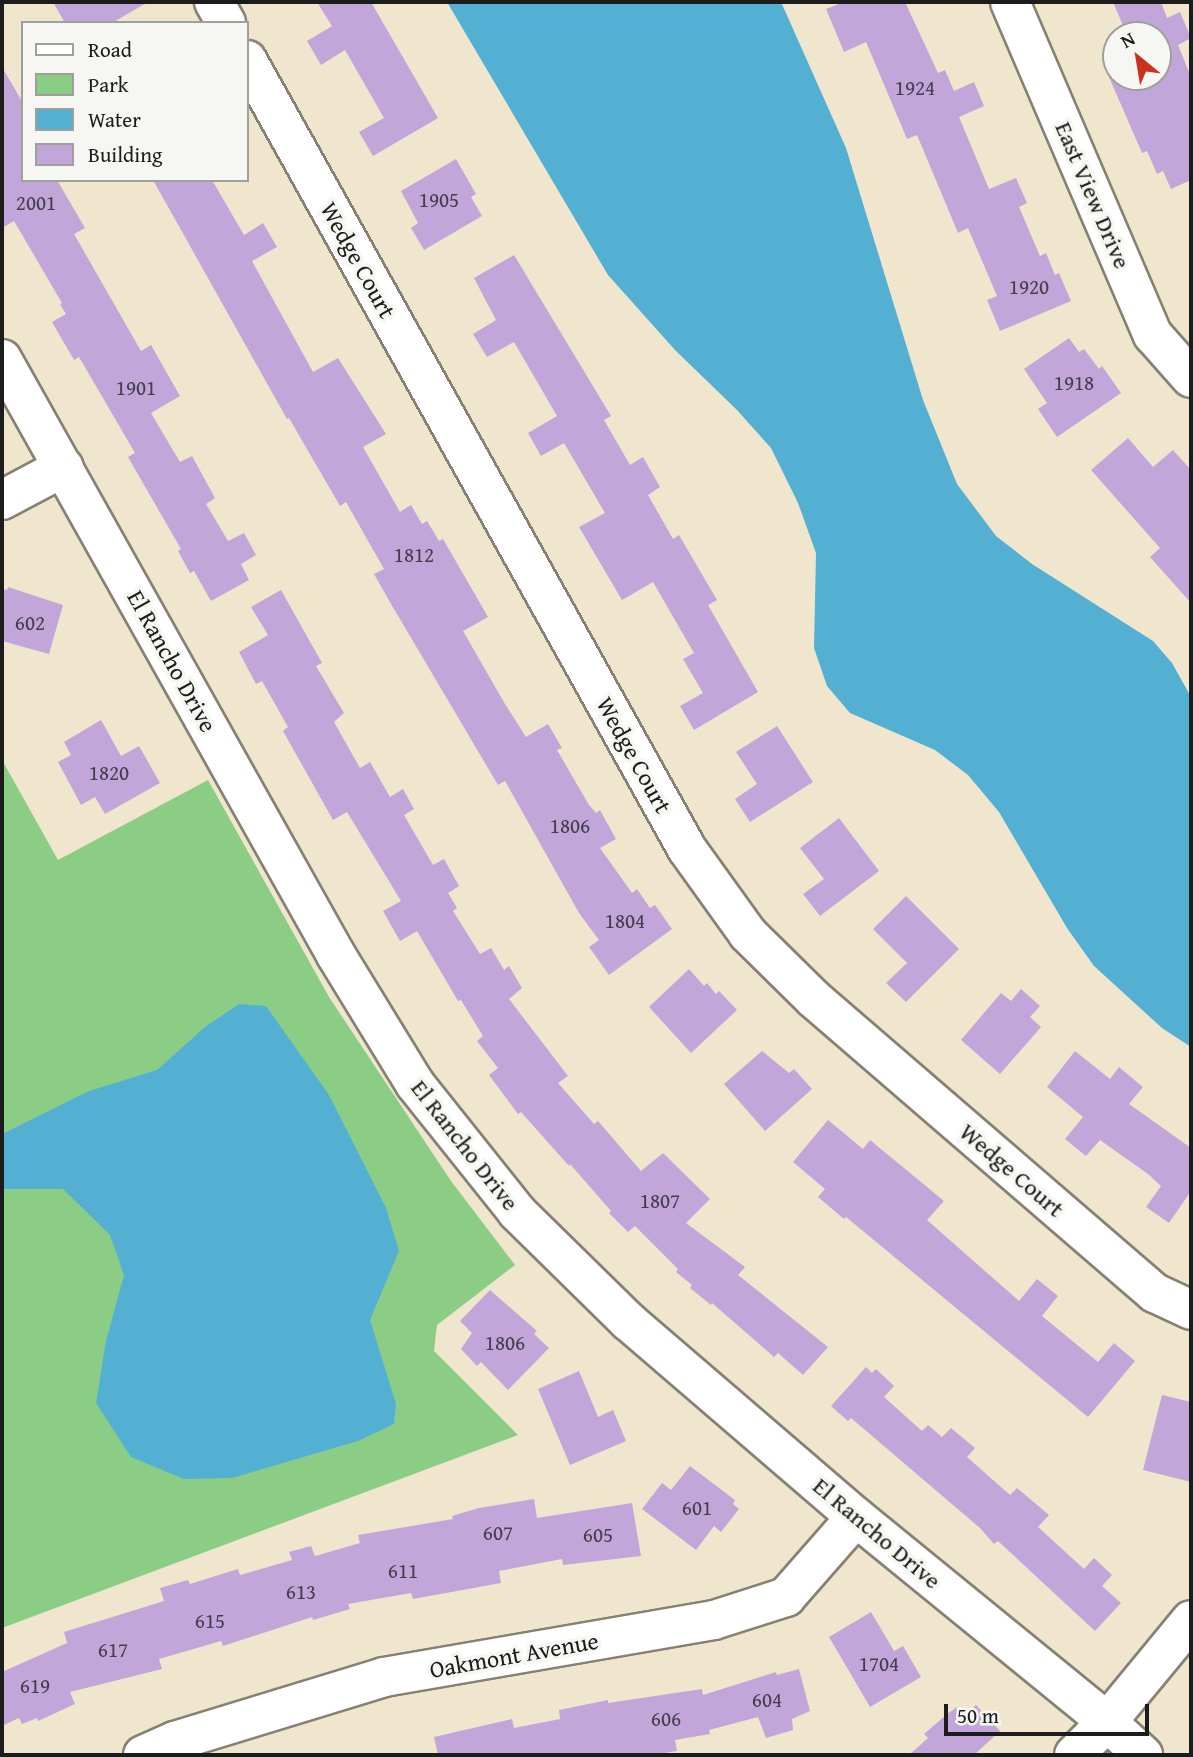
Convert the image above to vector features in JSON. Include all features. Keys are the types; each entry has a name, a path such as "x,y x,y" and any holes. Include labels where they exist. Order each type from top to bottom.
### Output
{"street":[{"path":"214,2 225,21"},
{"name":"East View Drive","path":"1010,2 1153,335 1191,378"},
{"name":"Wedge Court","path":"248,62 687,849 748,934 814,999 1155,1293 1191,1310"},
{"name":"El Rancho Drive","path":"2,359 335,955 415,1084 526,1221 628,1321 856,1517 1107,1721 1143,1755"},
{"path":"2,500 64,467"},
{"name":"Oakmont Avenue","path":"143,1755 175,1741 384,1677 714,1620 786,1597 856,1517"},
{"path":"1074,1755 1107,1721 1191,1620"}],"green space":[{"path":"2,760 58,860 208,780 329,997 451,1181 515,1265 437,1325 434,1351 518,1435 2,1628"}],"water":[{"path":"447,2 781,2 846,148 923,400 957,484 996,536 1032,564 1153,641 1172,663 1191,697 1191,1047 1162,1028 1094,966 1067,928 999,812 968,775 935,750 850,713 827,686 814,648 816,553 798,503 771,448 737,410 675,350 608,275"},
{"path":"239,1004 266,1006 329,1095 386,1208 399,1251 370,1320 396,1404 394,1424 358,1441 232,1478 184,1479 131,1457 96,1403 106,1341 124,1275 110,1235 63,1189 2,1189 2,1134 89,1091 157,1070 205,1027"}],"building":[{"path":"53,2 148,2 115,21 64,21"},
{"path":"317,2 371,2 438,118 373,156 359,132 384,118 345,50 321,65 307,41 332,26"},
{"path":"844,2 905,2 938,73 945,70 954,91 974,82 984,106 959,117 989,189 1016,178 1027,203 1019,207 1040,256 1046,253 1055,275 1059,273 1071,301 1000,331 987,300 997,296 968,228 958,233 917,135 907,139 866,42 844,52 826,9"},
{"path":"1113,2 1161,2 1167,18 1180,12 1191,38 1178,45 1191,77 1191,180 1171,189 1163,171 1157,174 1147,151 1142,153 1115,91 1172,91 1172,21 1121,21"},
{"path":"2,67 21,100 21,182 58,182 85,228 74,234 141,351 151,345 180,396 151,413 180,462 192,456 215,498 206,504 228,541 244,533 256,555 241,564 249,580 211,601 194,571 190,573 178,551 181,549 128,457 135,453 79,357 74,360 52,322 66,314 60,304 62,303 14,221 2,228"},
{"path":"456,159 476,194 471,197 482,216 424,250 411,228 418,223 401,191"},
{"path":"154,182 213,182 244,235 263,223 277,247 252,261 313,372 338,358 386,434 363,447 400,512 411,505 422,524 427,521 439,541 443,539 488,617 463,631 505,704 526,737 548,724 562,748 557,750 589,805 596,813 600,810 616,839 600,848 632,893 637,889 650,908 655,905 672,929 609,975 589,947 599,940 579,913 505,781 498,785 374,574 384,569 346,502 340,506 289,418 287,419"},
{"path":"514,255 611,416 604,420 630,465 643,457 660,487 648,495 673,539 679,535 717,600 708,605 758,692 694,730 680,706 703,693 683,659 694,653 653,582 622,600 579,527 605,513 564,443 541,456 528,433 557,416 514,342 487,357 473,334 496,320 474,278"},
{"path":"1069,338 1079,352 1084,349 1099,369 1102,366 1121,393 1057,437 1038,409 1047,403 1024,369"},
{"path":"1128,438 1153,467 1173,450 1191,470 1191,603 1150,557 1160,548 1091,470"},
{"path":"8,587 63,605 49,654 2,641 2,589 7,590"},
{"path":"281,590 322,663 316,666 344,713 334,722 360,768 370,762 390,797 403,789 414,809 404,815 433,865 444,859 459,886 448,893 457,908 453,911 480,954 491,948 504,970 509,966 522,988 509,999 568,1076 558,1083 594,1124 598,1121 641,1171 663,1153 710,1199 686,1223 745,1267 738,1275 828,1347 803,1375 778,1353 774,1357 712,1303 711,1305 690,1288 692,1285 676,1272 678,1269 635,1226 628,1232 609,1213 611,1211 570,1164 569,1166 521,1112 518,1114 489,1075 498,1068 477,1041 483,1036 461,1000 458,1001 417,931 400,941 383,911 401,901 347,812 333,820 283,731 288,727 262,681 256,684 239,652 268,635 251,607"},
{"path":"101,720 121,756 139,746 160,783 105,814 95,797 81,805 58,762 71,755 64,742"},
{"path":"777,726 813,782 750,822 735,799 757,784 736,752"},
{"path":"839,818 879,871 820,916 803,894 824,879 800,848"},
{"path":"906,896 959,949 906,1002 886,983 907,963 873,929"},
{"path":"689,969 704,986 707,983 716,994 719,991 737,1010 691,1053 649,1007"},
{"path":"1021,989 1040,1006 1030,1017 1041,1027 1000,1074 961,1040 1001,993 1011,1001"},
{"path":"762,1051 789,1073 794,1069 812,1089 765,1131 724,1084"},
{"path":"1075,1051 1110,1079 1119,1067 1143,1087 1129,1104 1191,1148 1191,1191 1169,1223 1146,1207 1161,1186 1148,1174 1100,1140 1086,1156 1065,1139 1083,1117 1047,1087"},
{"path":"828,1120 863,1149 870,1140 944,1201 927,1220 1019,1301 1037,1279 1058,1296 1042,1316 1098,1362 1114,1343 1135,1361 1088,1417 846,1217 844,1219 818,1197 825,1189 793,1162"},
{"path":"490,1290 537,1331 534,1334 549,1348 508,1390 481,1362 477,1366 461,1349 472,1333 460,1321"},
{"path":"866,1367 872,1373 876,1369 894,1386 884,1397 922,1431 928,1425 942,1437 951,1428 975,1448 967,1457 1010,1495 1017,1488 1049,1515 1038,1527 1084,1569 1094,1558 1112,1575 1102,1586 1121,1603 1095,1631 998,1541 994,1544 980,1528 851,1418 848,1421 831,1406"},
{"path":"579,1371 598,1417 613,1410 626,1441 570,1465 538,1389"},
{"path":"1162,1395 1191,1402 1191,1482 1143,1470"},
{"path":"690,1466 735,1500 733,1504 739,1509 721,1532 714,1526 696,1550 642,1509 662,1483 671,1490"},
{"path":"534,1499 537,1518 632,1503 641,1556 563,1565 562,1559 499,1571 501,1583 413,1599 411,1593 348,1604 350,1609 313,1620 312,1617 223,1646 221,1641 159,1659 162,1669 70,1692 75,1704 38,1721 37,1718 22,1724 19,1718 2,1726 2,1672 67,1643 64,1632 164,1601 160,1588 188,1580 190,1584 238,1569 240,1575 292,1560 289,1552 311,1546 315,1556 360,1543 358,1535 453,1519 452,1516 479,1508"},
{"path":"871,1612 894,1651 903,1646 921,1677 870,1707 829,1637"},
{"path":"799,1669 810,1711 792,1719 793,1730 766,1738 758,1717 709,1730 710,1734 675,1740 677,1751 652,1755 438,1755 434,1737 512,1719 514,1728 560,1719 559,1710 608,1700 608,1703 702,1689 703,1695 776,1672 777,1675"},
{"path":"976,1705 1000,1731 974,1755 909,1755 928,1738 924,1734 947,1714 957,1707 965,1715"}]}
